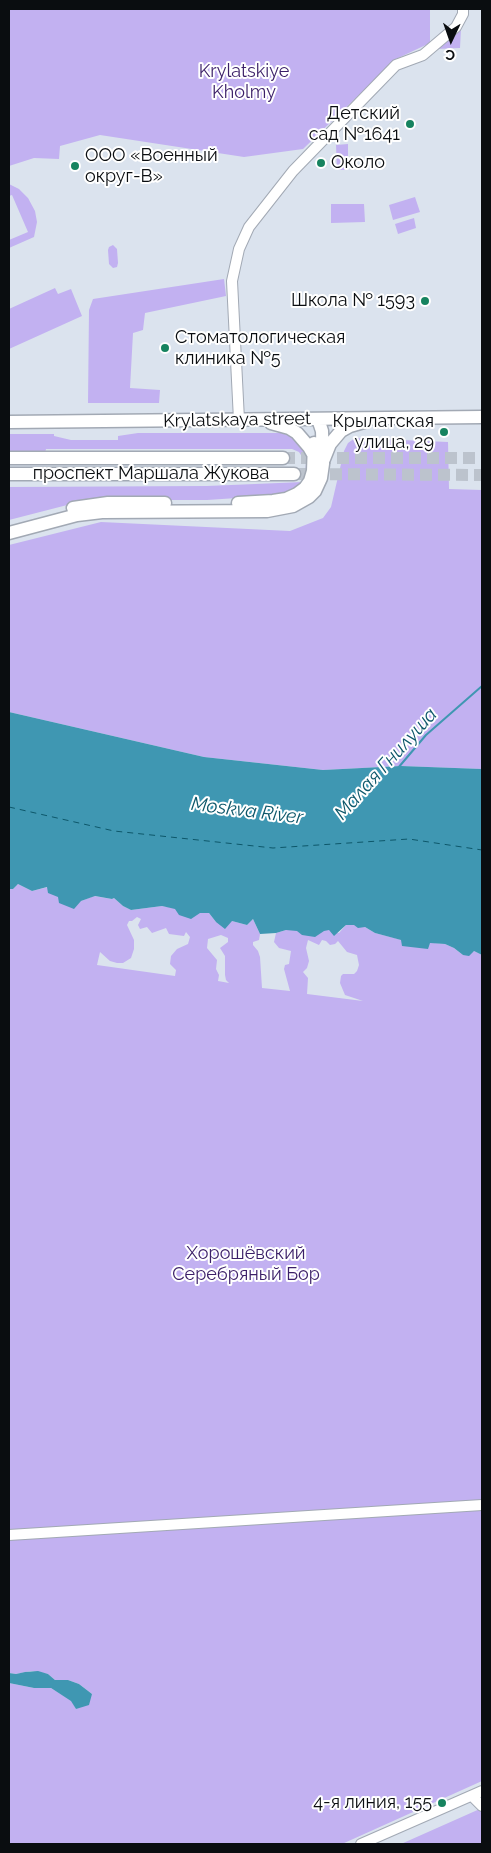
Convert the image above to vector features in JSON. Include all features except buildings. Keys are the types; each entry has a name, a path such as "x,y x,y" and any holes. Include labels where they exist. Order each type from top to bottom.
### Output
{"main road":[{"path":"9,524 93,504 253,502 286,499 305,488 330,444 341,431 350,426 382,417"},
{"name":"Krylatskaya street","path":"9,422 482,417"},
{"path":"9,533 77,515 102,512 267,511 282,510 302,502 315,491 321,478 318,463 309,446 289,428 254,419"},
{"path":"318,419 322,431 318,463"},
{"name":"проспект Маршала Жукова","path":"9,458 283,458"},
{"name":"проспект Маршала Жукова","path":"9,474 294,474"}],"street":[{"path":"239,420 232,281 236,257 249,227 293,171 396,65 423,55 456,28 464,14 463,9"},
{"path":"9,1535 482,1505"},
{"path":"361,1844 482,1791"},
{"path":"472,1796 482,1806"}],"green space":[{"name":"Krylatskiye Kholmy","path":"9,9 430,9 430,43 396,59 303,149 244,157 100,135 60,146 59,159 34,158 9,166"},
{"path":"461,28 460,48 436,49"},
{"path":"348,144 348,170 337,170 336,145"},
{"path":"9,184 19,189 28,198 35,211 37,222 34,237 9,248 9,240 28,232 12,195 9,196"},
{"path":"415,197 420,212 393,220 389,205"},
{"path":"331,204 364,204 365,222 331,223"},
{"path":"414,218 416,228 398,234 395,224"},
{"path":"113,245 117,249 118,263 117,267 113,268 109,264 108,250"},
{"path":"224,279 226,296 145,313 143,330 133,333 130,388 160,390 159,403 88,403 89,310 93,299"},
{"path":"55,288 58,294 71,289 82,316 9,349 9,309"},
{"path":"138,433 281,433 295,438 308,454 309,463 305,477 306,463 299,452 292,449 46,449 45,453 9,452 9,434 54,434 54,436 71,440 118,440 118,436"},
{"path":"355,438 448,442 449,489 482,490 482,769 401,766 323,770 204,757 9,712 9,545 101,522 290,531 323,518 331,507 344,451 348,443"},
{"path":"303,482 298,487 282,495 207,500 107,500 75,503 9,520 9,487 207,486"},
{"name":"Хорошёвский Серебряный Бор","path":"18,884 32,891 48,887 81,901 94,896 114,898 131,910 162,906 209,913 216,922 232,921 247,925 253,919 260,934 259,940 253,942 253,945 260,957 262,988 290,991 284,969 285,965 289,964 291,951 279,948 274,942 276,933 286,930 329,930 339,933 346,925 354,925 402,940 445,944 463,955 474,951 482,955 482,1781 342,1844 9,1844 9,1683 34,1688 51,1688 72,1701 76,1709 92,1694 79,1684 68,1680 55,1680 48,1674 31,1671 16,1674 9,1673 9,889 13,889","holes":["137,917 141,919 138,925 140,929 147,927 152,933 166,928 169,934 184,936 186,932 190,937 188,944 177,949 171,956 170,964 176,970 175,976 97,965 100,952 110,961 117,963 123,963 131,958 134,940 127,925 129,921","221,935 228,938 228,942 220,948 225,956 225,975 229,983 218,981 217,960 207,948 208,939","308,940 319,945 322,940 330,945 338,941 347,952 357,955 359,965 357,971 354,974 343,974 340,983 345,995 363,1001 307,994 308,978 303,972 307,968 309,961 306,948"]},
{"path":"482,1808 482,1844 401,1844"}],"water":[{"name":"Moskva River","path":"9,712 204,757 323,770 401,766 482,769 482,955 474,951 469,956 463,955 445,944 430,943 428,949 402,946 401,940 375,933 365,927 358,928 354,925 346,925 334,936 329,930 315,937 302,935 297,931 286,930 260,934 253,919 247,925 232,921 225,929 209,913 200,913 191,919 179,915 175,909 162,906 131,910 114,898 95,896 81,901 74,909 59,903 58,897 48,893 47,887 32,891 18,884 13,889 9,889"},
{"path":"38,1671 48,1674 55,1680 68,1680 79,1684 92,1694 89,1705 76,1709 71,1701 51,1688 34,1688 9,1683 9,1673"}],"waterway":[{"name":"Малая Гнилуша","path":"398,768 426,735 482,686"}],"ferry route":[{"path":"9,807 114,831 273,848 409,839 482,850"}],"tunnel":[{"path":"283,458 482,458"},
{"path":"294,474 482,475"}],"place":[{"name":"Детский сад №1641","path":"410,124"},
{"name":"Около","path":"321,163"},
{"name":"ООО «Военный округ-В»","path":"75,166"},
{"name":"Школа № 1593","path":"425,301"},
{"name":"Стоматологическая клиника №5","path":"165,348"},
{"name":"Крылатская улица, 29","path":"444,432"},
{"name":"4-я линия, 155","path":"442,1803"}]}
